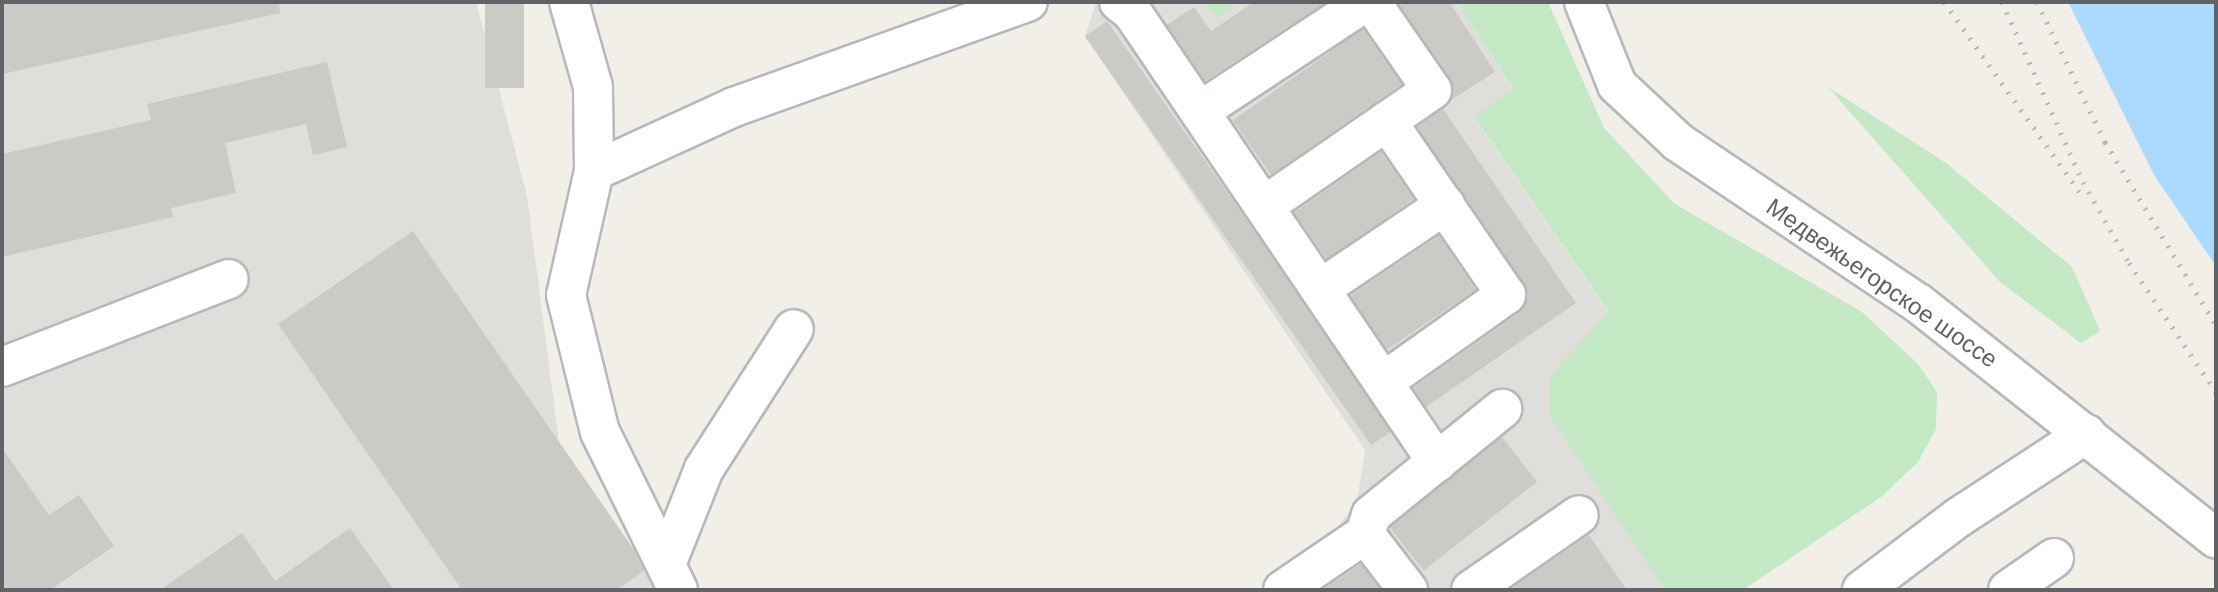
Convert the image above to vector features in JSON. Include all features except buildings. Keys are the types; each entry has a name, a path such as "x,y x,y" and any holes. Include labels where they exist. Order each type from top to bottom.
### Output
{"street":[{"path":"569,2 593,87 594,172 566,295 600,432 672,576"},
{"path":"594,172 734,107 899,44 1028,2"},
{"path":"1119,2 1132,12 1437,462"},
{"path":"1200,111 1364,2"},
{"path":"1264,206 1432,90 1371,2"},
{"name":"Медвежьегорское шоссе","path":"1584,2 1617,86 1678,142 1918,303 2216,538"},
{"path":"1383,382 1506,295 1387,121"},
{"path":"1320,289 1445,205"},
{"path":"2,366 229,279"},
{"path":"672,576 704,469 794,329"},
{"path":"1283,590 1365,534 1371,515 1502,409"},
{"path":"1872,588 1959,517 2086,434"},
{"path":"1471,590 1579,515"},
{"path":"1365,534 1408,590"},
{"path":"2008,590 2054,558"}],"shaded area":[{"path":"2,2 476,2 527,196 559,442 647,569 656,590 2,590"},
{"path":"1096,2 1200,2 1218,16 1239,2 1457,2 1513,89 1474,118 1608,312 1549,377 1624,521 1665,590 1260,590 1327,542 1357,501 1365,450 1085,36"}],"green space":[{"path":"1200,2 1239,2 1218,17"},
{"path":"1457,2 1548,2 1604,128 1675,204 1862,312 1918,364 1937,392 1936,429 1918,462 1881,497 1743,590 1665,590 1550,415 1549,377 1608,311 1474,117 1513,88"},
{"path":"1828,87 1946,163 2072,267 2100,331 2081,343 2000,282"}],"water":[{"path":"2068,2 2216,2 2216,266 2154,175"}],"railway":[{"path":"1944,2 2081,194"},
{"path":"2002,2 2083,182 2129,263 2216,392"},
{"path":"2037,2 2105,142 2216,325"}]}
